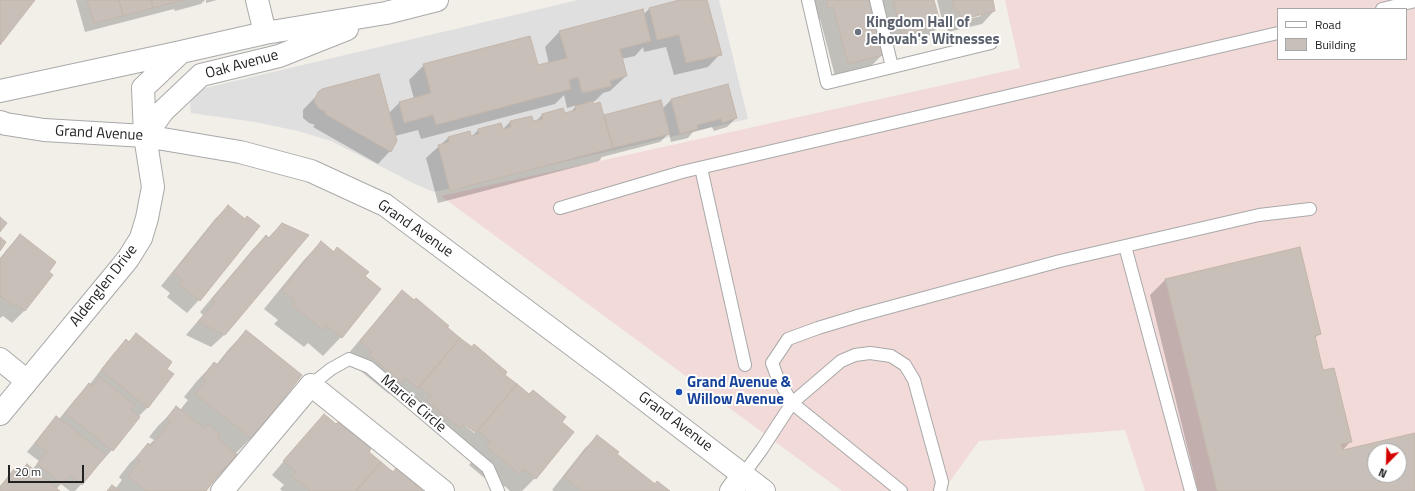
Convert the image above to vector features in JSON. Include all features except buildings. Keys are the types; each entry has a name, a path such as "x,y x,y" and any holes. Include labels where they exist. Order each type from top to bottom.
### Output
{"street":[{"path":"258,0 265,33"},
{"name":"Oak Avenue","path":"0,91 265,33 386,13 436,0"},
{"name":"Oak Avenue","path":"145,136 163,111 202,75 278,56 386,13"},
{"path":"145,136 143,88 180,52"},
{"name":"Grand Avenue","path":"0,122 44,130 145,136 240,152 311,171 385,205 615,377 737,483 764,491"},
{"name":"Aldenglen Drive","path":"0,414 128,259 141,238 147,218 153,187 145,136"},
{"path":"0,359 27,381"},
{"path":"311,384 443,491"},
{"name":"Marcie Circle","path":"222,491 311,384"}],"lane":[{"path":"808,0 827,83 991,43"},
{"path":"876,0 892,67"},
{"path":"1386,8 1415,1"},
{"path":"560,208 682,172 1277,33"},
{"path":"701,168 745,364"},
{"path":"901,491 792,403 778,379 772,363 788,340 818,328 861,315 1060,261 1259,215 1310,209"},
{"path":"1125,246 1191,491"},
{"path":"737,483 762,449 792,403 841,362 855,355 870,352 891,356 906,365 914,380 942,482 940,491"},
{"name":"Marcie Circle","path":"311,384 331,369 349,359 369,367 488,468 499,490 498,491"}],"shaded area":[{"path":"578,0 719,0 748,119 434,192 417,185 331,141 298,131 255,122 191,113 190,103 201,89"},
{"path":"1005,0 1415,0 1415,491 1145,491 1125,430 979,441 943,491 842,491 441,196 1020,68"}],"place":[{"name":"Kingdom Hall of Jehovah's Witnesses","path":"858,32"},
{"name":"Grand Avenue & Willow Avenue","path":"679,392"}]}
